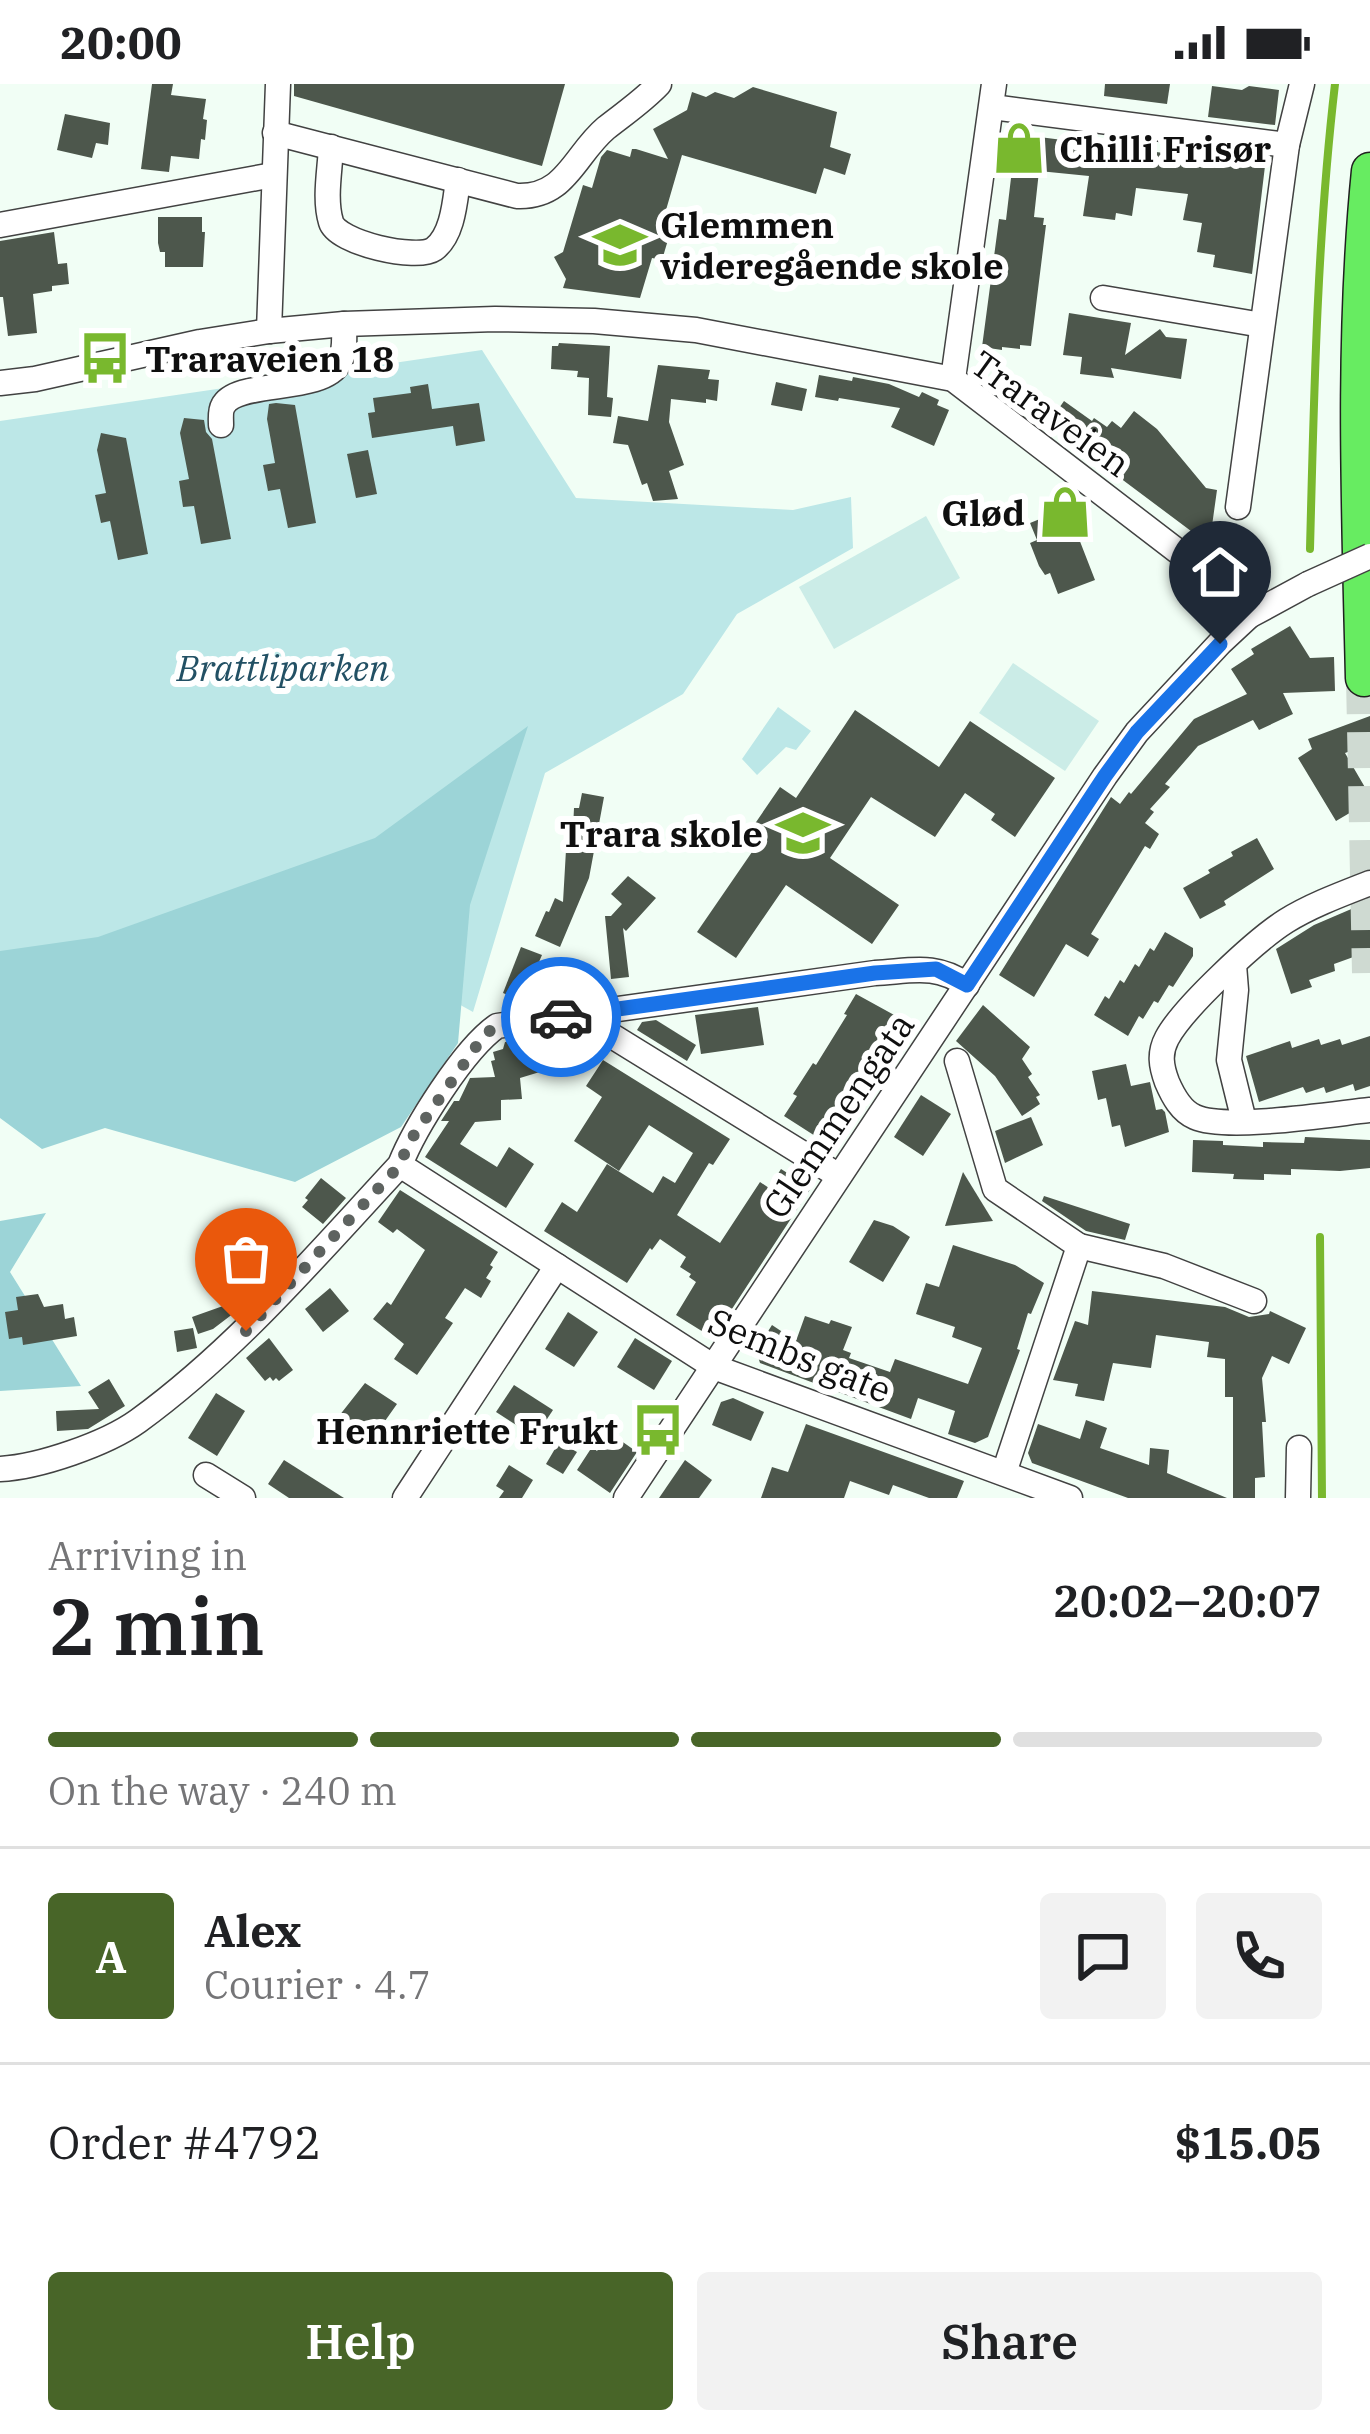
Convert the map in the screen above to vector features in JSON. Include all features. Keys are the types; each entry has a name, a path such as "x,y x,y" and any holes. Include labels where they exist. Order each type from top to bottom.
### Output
{"highway":[{"path":"1364,678 1359,464 1362,253 1370,171"}],"street":[{"path":"269,331 278,84"},
{"path":"275,133 517,196 534,196 562,180 603,131 641,104 659,84"},
{"path":"1238,507 1287,146 1303,84"},
{"path":"953,379 993,95 1287,146"},
{"path":"332,147 331,223 349,240 428,253 438,246 452,218 458,180"},
{"path":"0,225 273,175"},
{"path":"1103,298 1262,325"},
{"name":"Traraveien","path":"0,383 200,342 344,324 495,319 696,330 953,379 1189,560 1249,616"},
{"path":"221,425 222,406 229,398 329,374 343,355 344,324"},
{"name":"Glemmengata","path":"626,1498 1137,732 1249,616 1370,556"},
{"path":"1370,883 1285,922 1234,965 1180,1020 1166,1040 1160,1061 1182,1108 1209,1121 1370,1110"},
{"path":"1234,965 1228,1060 1244,1121"},
{"path":"0,1468 65,1456 134,1424 246,1331 400,1165 409,1142 485,1034 497,1026 875,973 936,969 967,985"},
{"path":"602,1012 604,1030 839,1176"},
{"path":"957,1061 995,1189 1079,1246 1164,1266 1253,1300"},
{"name":"Sembs gate","path":"400,1165 714,1367 1070,1498"},
{"path":"1004,1472 1079,1246"},
{"path":"405,1498 557,1266"},
{"path":"1298,1498 1299,1448"},
{"path":"206,1474 243,1498"}],"green space":[{"name":"Brattliparken","path":"482,350 576,498 793,510 851,497 853,548 737,614 683,694 545,773 473,1012 374,957 0,1040 0,421"},
{"path":"778,707 811,731 796,750 786,747 757,775 742,759"}],"shaded area":[{"path":"926,516 960,578 834,649 799,587"},
{"path":"1013,663 1099,721 1065,771 979,713"},
{"path":"528,726 470,905 458,1043 401,1127 295,1182 105,1128 42,1149 0,1118 0,951 98,937 375,838"},
{"path":"46,1213 10,1272 81,1386 0,1391 0,1221"}],"building":[{"path":"152,84 173,84 171,95 206,99 205,140 201,139 199,159 171,156 169,172 141,169"},
{"path":"294,84 565,84 542,166 294,96"},
{"path":"1105,84 1170,84 1167,104 1104,96"},
{"path":"1212,86 1279,90 1275,125 1208,117"},
{"path":"753,87 837,112 830,147 851,154 845,175 824,168 816,194 682,155 666,210 676,213 662,260 652,258 640,298 563,288 566,279 554,257 563,252 583,185 592,188 607,150 630,157 636,149 668,159 653,129 687,110 692,92 734,98"},
{"path":"65,114 110,123 108,145 96,143 92,158 57,150"},
{"path":"1009,133 1265,166 1252,274 1213,267 1215,255 1197,252 1202,223 1183,220 1188,194 1136,188 1132,216 1116,213 1115,220 1083,216 1089,176 1039,171 1034,217 1044,218 1046,225 1031,346 982,347 999,219 1006,220"},
{"path":"158,217 202,217 203,267 165,267 165,252 160,252 158,243"},
{"path":"54,232 58,264 67,263 69,284 33,294 37,333 8,336 0,297 0,241"},
{"path":"1069,313 1131,323 1125,355 1160,329 1166,337 1187,339 1181,379 1111,368 1114,378 1080,374 1082,357 1063,355"},
{"path":"552,346 610,346 607,397 613,398 611,417 588,415 589,378 577,377 578,371 551,369"},
{"path":"658,365 710,370 708,379 719,380 717,401 671,399 669,422 684,465 669,471 678,499 653,501 628,445 613,443 618,416 648,421"},
{"path":"819,375 889,384 939,400 937,405 949,410 934,446 891,427 900,408 815,397"},
{"path":"776,382 807,389 802,411 771,405"},
{"path":"428,384 432,409 479,403 485,441 456,446 453,426 372,438 368,413 375,412 373,398 411,393 410,387"},
{"path":"1064,401 1107,427 1112,421 1121,428 1134,411 1157,429 1206,488 1217,490 1211,533 1199,537 1048,424"},
{"path":"269,404 295,405 316,523 288,528 280,489 268,491 263,465 275,463 267,419"},
{"path":"184,418 204,420 212,439 231,539 201,544 194,506 183,507 179,481 189,479 180,433"},
{"path":"101,433 126,438 148,554 118,560 110,521 101,523 95,495 106,493 97,450"},
{"path":"368,450 377,494 356,498 347,454"},
{"path":"1067,508 1095,580 1058,594 1050,573 1045,575 1039,566 1030,543 1037,540 1030,523"},
{"path":"1290,626 1310,658 1334,657 1335,691 1283,693 1293,714 1259,730 1253,720 1198,746 1150,809 1154,812 1145,823 1159,834 1150,849 1145,846 1091,934 1099,939 1088,957 1066,944 1034,997 999,975 1111,797 1120,804 1131,794 1194,719 1247,694 1231,669 1254,654 1251,649"},
{"name":"Trara skole","path":"855,710 939,767 970,721 1055,778 1015,837 991,820 995,814 965,793 935,837 871,797 830,858 899,905 872,944 786,885 736,958 697,932 763,836 752,828 780,787 796,798"},
{"path":"1370,716 1370,744 1345,753 1370,801 1336,821 1298,758 1312,749 1308,739"},
{"path":"582,793 604,797 589,878 560,947 535,936 555,898 563,902 566,850 572,850 574,808 579,808"},
{"path":"1257,838 1274,869 1200,919 1183,888"},
{"path":"628,876 656,898 626,931 623,928 629,977 611,979 605,916 622,904 611,894"},
{"path":"1370,901 1370,951 1334,964 1335,971 1309,980 1312,987 1291,994 1276,949 1314,925"},
{"path":"1165,932 1193,948 1193,956 1173,987 1169,985 1158,1003 1154,1001 1143,1019 1139,1016 1128,1036 1094,1015 1135,964 1139,967 1150,948 1154,951"},
{"path":"521,947 542,955 522,1001 503,993"},
{"path":"856,994 916,1027 889,1069 877,1061 870,1066 823,1141 784,1116"},
{"path":"983,1005 1030,1047 1022,1059 1032,1074 1028,1077 1040,1095 1036,1097 1040,1104 1022,1116 995,1076 956,1041"},
{"path":"758,1007 764,1045 701,1054 695,1015"},
{"path":"656,1020 696,1045 687,1061 637,1030 642,1022"},
{"path":"543,1036 550,1063 542,1065 543,1071 520,1078 522,1099 501,1100 501,1120 475,1122 460,1144 497,1167 509,1147 534,1164 506,1208 425,1157 449,1121 441,1121 454,1101 459,1101 470,1078 495,1077 493,1052 503,1049 505,1042"},
{"path":"1370,1036 1370,1086 1355,1091 1353,1084 1326,1093 1324,1087 1306,1093 1303,1087 1259,1102 1246,1056 1290,1041 1292,1048 1319,1039 1321,1045 1340,1039 1342,1045"},
{"path":"603,1060 730,1139 677,1215 720,1243 760,1182 769,1188 781,1169 811,1188 713,1338 676,1315 696,1282 680,1267 686,1257 660,1239 627,1283 544,1231 562,1202 577,1212 607,1164 653,1193 663,1176 675,1183 693,1153 649,1125 619,1171 574,1141 602,1097 586,1086"},
{"path":"1126,1064 1131,1086 1150,1082 1156,1110 1165,1112 1169,1132 1125,1147 1120,1125 1112,1127 1106,1098 1098,1100 1092,1071"},
{"path":"921,1095 951,1114 923,1156 894,1137"},
{"path":"1031,1117 1043,1145 1005,1163 995,1131"},
{"path":"1305,1137 1370,1140 1370,1168 1291,1169 1291,1175 1264,1174 1264,1180 1192,1172 1193,1140 1263,1147 1263,1142 1304,1143"},
{"path":"963,1172 993,1221 945,1226"},
{"path":"321,1178 346,1198 323,1224 302,1207"},
{"path":"400,1190 498,1252 481,1298 465,1288 445,1318 453,1323 417,1375 394,1359 404,1344 373,1319 387,1302 391,1305 425,1250 397,1229 393,1233 378,1222"},
{"path":"1044,1196 1130,1224 1125,1240 1086,1231 1042,1201"},
{"path":"874,1220 910,1237 883,1282 849,1262"},
{"path":"953,1245 1015,1265 1044,1283 1028,1313 1020,1350 988,1437 975,1443 948,1434 955,1411 918,1398 911,1419 760,1363 756,1350 772,1325 796,1341 805,1316 852,1327 843,1350 851,1353 849,1358 890,1372 895,1359 968,1384 982,1348 952,1337 955,1327 916,1314 926,1283 939,1287"},
{"path":"266,1260 278,1272 251,1300 213,1329 198,1334 192,1317 223,1306 214,1294 241,1273 245,1279"},
{"path":"330,1288 349,1311 323,1332 305,1309"},
{"path":"1092,1291 1225,1307 1249,1317 1270,1311 1306,1328 1289,1364 1272,1356 1262,1378 1265,1477 1255,1478 1255,1498 1233,1498 1233,1397 1225,1397 1225,1359 1207,1357 1209,1342 1156,1335 1151,1368 1113,1363 1104,1401 1075,1396 1078,1384 1053,1380 1075,1321 1088,1325"},
{"path":"38,1294 44,1307 63,1304 65,1319 74,1317 77,1336 23,1345 22,1337 9,1339 5,1312 18,1310 16,1297"},
{"path":"568,1312 598,1332 574,1367 545,1349"},
{"path":"193,1328 197,1348 177,1352 174,1331"},
{"path":"269,1338 293,1370 279,1381 270,1377 265,1381 246,1358"},
{"path":"635,1338 672,1361 654,1390 617,1367"},
{"path":"109,1379 125,1406 88,1429 57,1431 56,1411 99,1409 88,1392"},
{"path":"365,1383 397,1404 380,1428 374,1424 367,1435 339,1416"},
{"path":"514,1385 553,1410 535,1437 496,1412"},
{"path":"216,1393 245,1411 217,1456 188,1438"},
{"path":"733,1398 764,1412 751,1441 712,1425 721,1402"},
{"path":"1086,1420 1107,1428 1100,1448 1149,1465 1150,1448 1169,1450 1167,1473 1227,1498 1128,1498 1032,1463 1028,1453 1038,1424 1080,1439"},
{"path":"806,1424 964,1481 957,1498 929,1498 893,1485 889,1495 850,1481 844,1498 761,1498 772,1467 788,1472"},
{"path":"610,1433 637,1452 610,1493 577,1470 592,1447 597,1451"},
{"path":"559,1442 577,1452 563,1474 546,1464"},
{"path":"284,1460 344,1498 289,1498 268,1484"},
{"path":"685,1460 712,1480 699,1498 659,1498"},
{"path":"509,1465 533,1480 522,1498 499,1498 504,1491 496,1486"}],"tunnel":[{"path":"1364,678 1370,973"}],"railway":[{"path":"1310,549 1320,258 1335,84"},
{"path":"1320,1237 1322,1498"}],"way so far":[{"path":"246,1331 400,1165 409,1142 485,1034 497,1026 561,1017"}],"place":[{"name":"Chilli Frisør","path":"1019,148"},
{"name":"Glemmen videregående skole","path":"620,245"},
{"name":"Traraveien 18","path":"105,358"},
{"name":"Glød","path":"1065,512"},
{"name":"Trara skole","path":"803,833"},
{"name":"Hennriette Frukt","path":"658,1430"}],"route":[{"path":"561,1017 875,973 936,969 967,985 1137,732 1220,644"}]}
